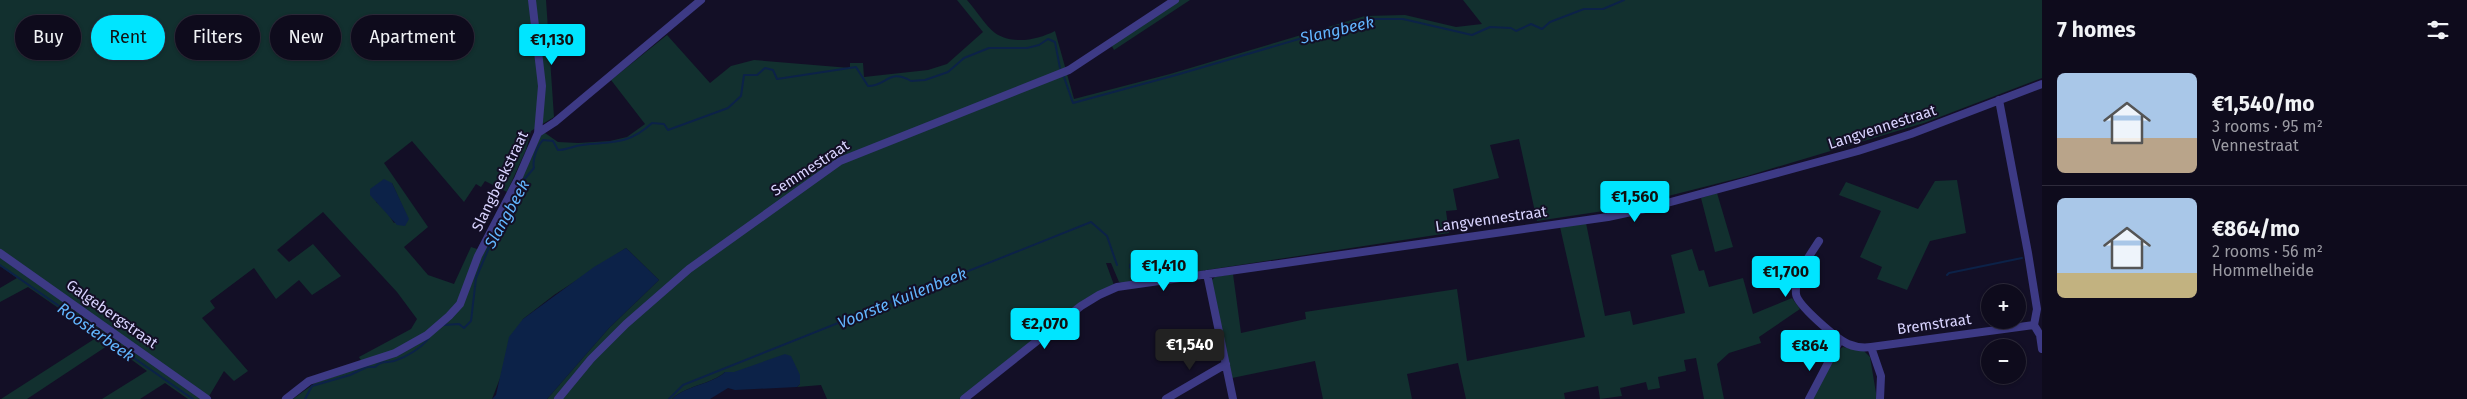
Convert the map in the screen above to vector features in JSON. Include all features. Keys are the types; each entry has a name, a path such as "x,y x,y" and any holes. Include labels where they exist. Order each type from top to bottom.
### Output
{"street":[{"path":"532,0 542,86 538,132"},
{"name":"Slangbeekstraat","path":"286,399 309,382 394,353 427,335 449,316 460,304 478,256 518,179 538,132 555,122 701,0"},
{"name":"Semmestraat","path":"558,399 591,359 626,324 689,269 840,160 1069,70 1175,0"},
{"name":"Langvennestraat","path":"966,398 1081,306 1099,295 1117,288 1608,217 1645,209 1858,151 2042,84"},
{"path":"2000,100 2030,261 2037,310 2034,325 2040,335 2042,349"},
{"path":"1808,399 1840,340 1800,304 1796,294 1797,284 1819,241"},
{"name":"Galgebergstraat","path":"0,253 207,399"},
{"path":"1207,274 1233,399"},
{"name":"Bremstraat","path":"1840,340 1860,348 1871,348 2034,325"},
{"path":"1871,348 1881,376 1880,399"},
{"path":"1166,399 1226,364"}],"green space":[{"path":"0,0 546,0 554,117 531,131 526,150 507,192 485,181 481,187 476,184 464,202 412,141 384,163 428,227 404,247 428,275 454,284 471,247 483,251 518,186 541,135 545,133 558,142 610,141 627,137 645,124 611,80 667,35 710,83 731,66 754,60 850,68 850,63 863,63 864,77 928,70 947,64 983,32 957,0 967,0 991,30 1002,37 1025,40 1041,37 1055,31 1074,99 1170,74 1365,16 1405,15 1456,27 1482,24 1463,0 2042,0 2042,78 1924,123 1747,176 1617,209 1537,221 1519,139 1490,145 1499,178 1453,189 1457,210 1446,211 1449,233 1122,283 1119,282 1111,263 1106,263 1114,285 1085,299 959,399 827,399 821,385 797,387 800,384 725,372 720,376 678,394 672,399 547,399 609,328 659,280 626,248 554,295 523,319 492,399 293,399 315,383 364,366 359,357 411,329 417,319 397,292 323,212 277,250 289,262 313,244 341,276 312,295 299,280 276,299 254,268 210,301 215,308 202,318 248,371 234,381 224,371 208,398 0,249","holes":["392,183 406,214 394,223 385,209 376,202"]},
{"path":"1169,0 1190,0 1114,50 1109,41"},
{"path":"1957,180 1966,233 1930,241 1907,290 1877,279 1882,267 1860,257 1881,211 1839,195 1846,182 1918,209 1935,181"},
{"path":"1717,193 1733,247 1715,252 1701,198"},
{"path":"1586,223 1605,316 1630,311 1633,325 1685,313 1671,255 1692,249 1699,271 1704,270 1709,287 1743,278 1753,314 1792,298 1800,309 1759,337 1761,343 1729,353 1717,364 1724,399 1704,399 1696,358 1684,360 1686,371 1658,377 1660,388 1648,390 1646,382 1620,388 1622,396 1600,399 1598,386 1564,393 1565,399 1466,399 1458,363 1407,374 1412,399 1323,399 1315,361 1232,378 1211,281 1215,277 1233,274 1241,333 1306,319 1305,312 1457,289 1467,361 1585,337 1560,227"},
{"path":"0,257 202,399 188,399 165,383 140,399 102,399 147,371 110,344 27,399 1,399 99,336 28,287 0,302 0,288 17,278 0,266"},
{"path":"1843,347 1864,351 1870,357 1877,399 1812,399 1837,350"}],"water":[{"path":"384,179 392,183 409,219 405,226 397,225 370,195 370,189"},
{"path":"626,248 659,280 609,328 547,399 492,399 496,395 509,337 523,319 594,267"},
{"path":"1171,257 1177,260 1173,268 1144,273 1133,271 1129,268 1129,264"},
{"path":"785,354 791,356 800,375 800,384 797,387 735,390 728,388 710,399 672,399 678,394 714,379 725,372 734,372"}],"waterway":[{"name":"Slangbeek","path":"1064,77 1073,103 1367,19 1403,19 1472,35 1490,27 1511,28 1516,31 1531,24 1542,29 1550,22 1584,9 1603,9 1624,0"},
{"name":"Slangbeek","path":"502,218 521,183 534,168 536,153 543,140 553,141 558,150 561,150 627,139 635,136 652,123 664,124 668,130 728,108 741,96 744,75 757,75 765,68 773,70 777,79 856,67 868,86 898,76 911,81 925,80 948,72 964,58 989,48 1027,48 1039,45 1048,39 1055,42 1060,68"},
{"name":"Slangbeek","path":"443,325 459,324 464,328 471,321 476,278 500,222"},
{"name":"Voorste Kuilenbeek","path":"669,399 683,385 1091,222 1107,236 1117,265"},
{"path":"1947,275 1949,273 2022,258"},
{"name":"Roosterbeek","path":"0,265 193,399"},
{"name":"Slangbeek","path":"305,399 312,386 409,355 429,338"}]}
